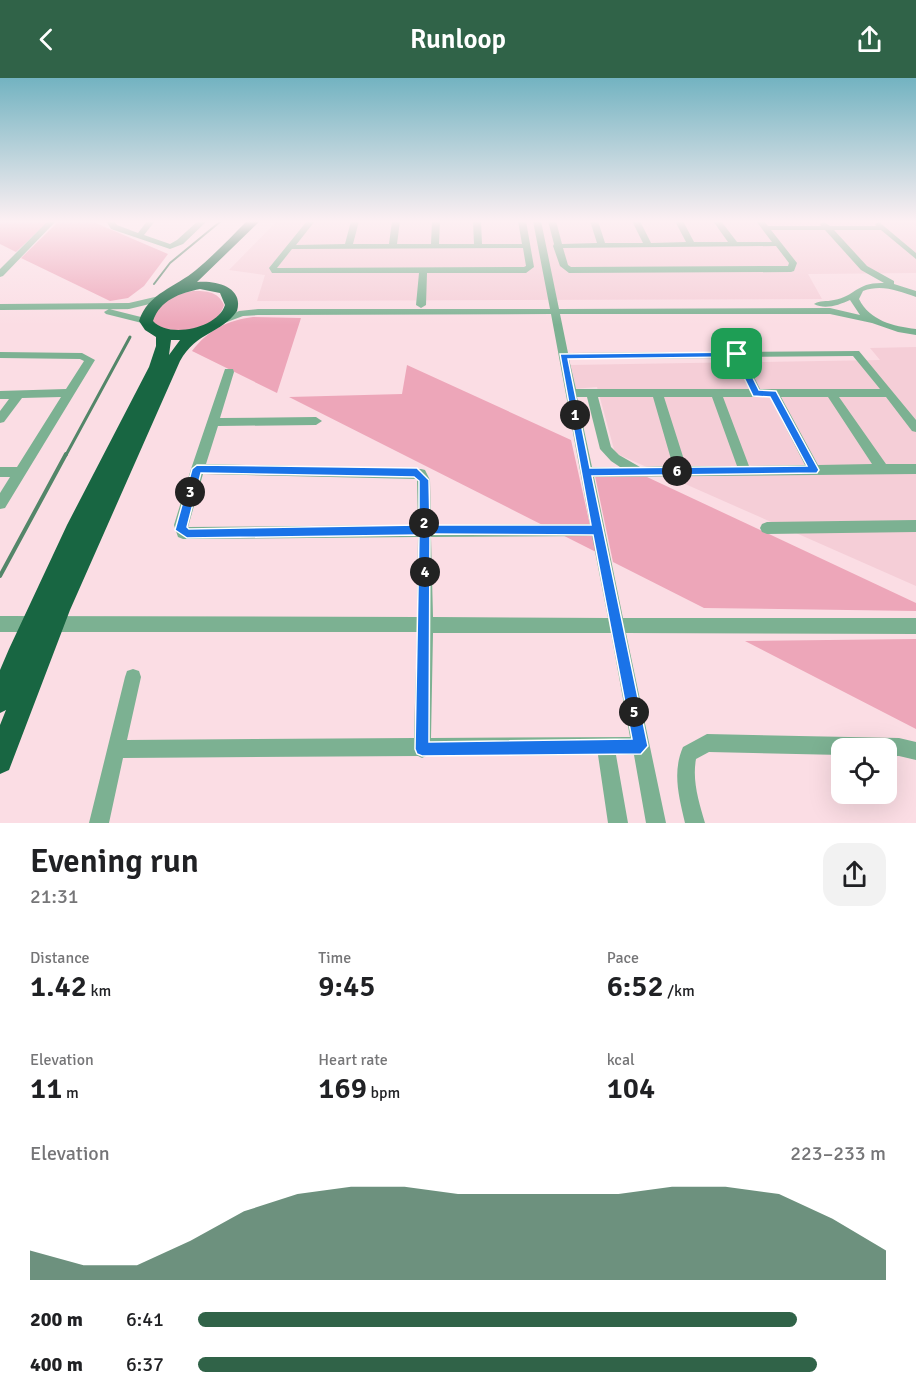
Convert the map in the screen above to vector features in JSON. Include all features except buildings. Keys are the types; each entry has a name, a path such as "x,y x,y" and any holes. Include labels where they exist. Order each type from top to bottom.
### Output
{"highway":[{"path":"196,333 163,334 154,331 146,321 148,309 159,299 179,289 201,273 219,256"},
{"path":"214,287 214,275 218,267 229,256"},
{"path":"0,760 87,544 170,366 177,353 196,333 219,322 228,314 232,306 232,298 222,289 214,287 179,289"},
{"path":"0,700 31,623 75,529 157,367 164,346 163,334"}],"street":[{"path":"1,271 17,256"},
{"path":"282,256 273,268 275,271 526,270 530,267 528,256"},
{"path":"544,256 656,823"},
{"path":"560,256 564,266 572,270 791,269 793,263 787,256"},
{"path":"840,256 858,285 858,308 876,321 916,342"},
{"path":"852,256 864,268 916,294"},
{"path":"421,305 423,271"},
{"path":"219,322 242,313 258,312 831,304 858,285 879,285 905,290"},
{"path":"232,298 251,306 421,305 830,311 876,321"},
{"path":"0,307 129,306 159,299"},
{"path":"0,312 111,312 146,321"},
{"path":"888,327 916,332"},
{"path":"563,356 855,353 915,427"},
{"path":"737,354 756,393"},
{"path":"0,355 90,358 89,364 0,504"},
{"path":"230,372 197,469 181,525 183,532 598,530"},
{"path":"0,394 71,393"},
{"path":"571,393 889,393"},
{"path":"592,393 606,449 615,458 639,471"},
{"path":"657,393 681,471"},
{"path":"716,393 745,471"},
{"path":"773,393 814,470"},
{"path":"831,393 882,469"},
{"path":"0,419 19,394"},
{"path":"212,422 316,421"},
{"path":"197,469 417,472 424,480 425,624 422,749"},
{"path":"586,472 916,469"},
{"path":"0,472 21,472"},
{"path":"767,528 916,526"},
{"path":"0,624 916,626"},
{"path":"99,823 134,677"},
{"path":"695,823 684,779 685,766 689,753 707,743 899,747 916,751"},
{"path":"117,749 641,746"},
{"path":"606,747 618,823"}],"shaded area":[{"path":"23,256 167,256 144,286 128,298 110,301 21,258"},
{"path":"243,256 916,256 916,273 808,274 822,299 257,301 265,275 229,270"},
{"path":"193,291 215,294 221,300 224,305 213,321 196,329 175,330 156,327 152,320 163,304 173,297"},
{"path":"253,317 301,318 277,393 192,351 205,337 219,327"},
{"path":"916,347 916,586 615,453 597,387 573,389 570,365 880,360 870,348"},
{"path":"407,365 571,440 596,552 289,397 402,394"},
{"path":"595,476 647,477 916,603 916,611 704,608 613,562"},
{"path":"916,639 916,729 745,641"}],"waterway":[{"path":"154,284 170,263 179,256"},
{"path":"66,455 130,337"},
{"path":"0,576 66,454"}],"route":[{"path":"737,354 563,356 571,393 586,472 598,530 424,530 424,480 417,472 197,469 181,530 187,534 424,530 425,624 422,749 641,746 586,472 814,470 773,393 756,393 737,354"}]}
